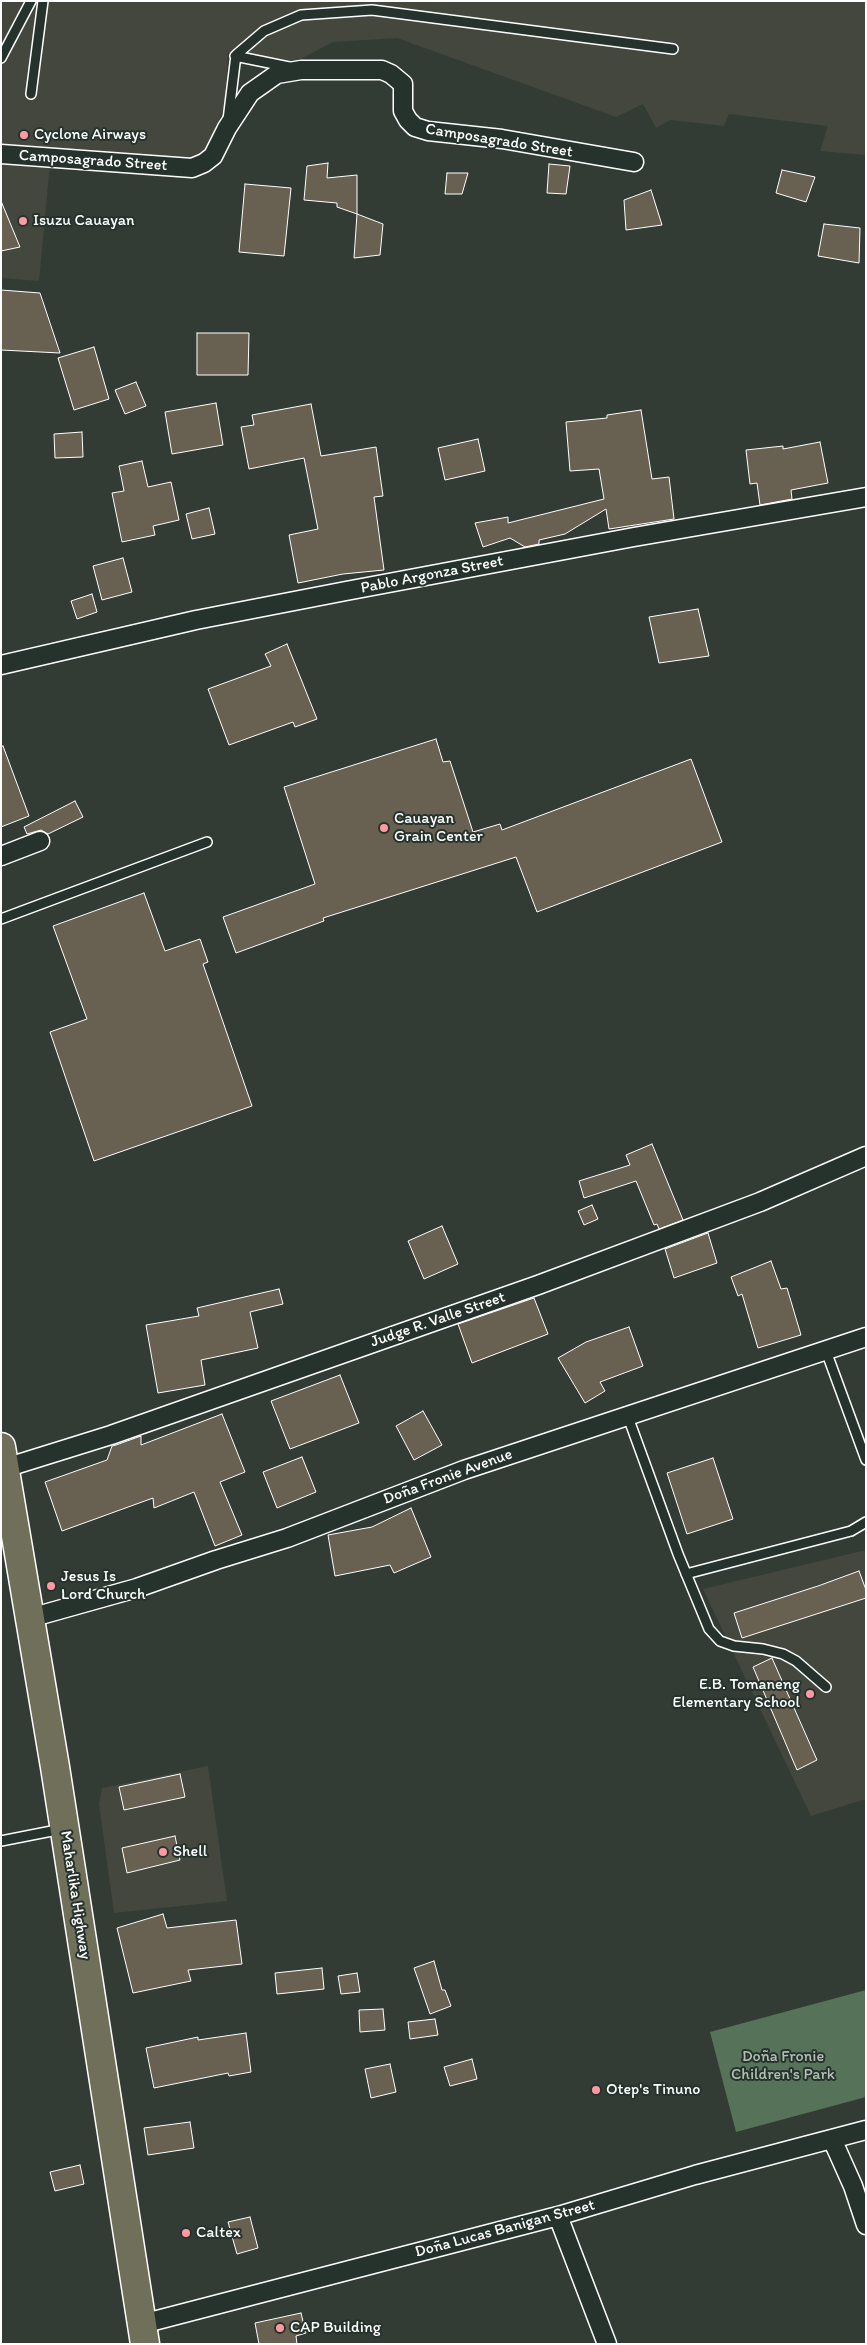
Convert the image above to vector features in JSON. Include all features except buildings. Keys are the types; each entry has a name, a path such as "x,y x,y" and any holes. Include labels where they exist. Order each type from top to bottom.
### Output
{"highway":[{"name":"Maharlika Highway","path":"3,1458 144,2334"}],"street":[{"name":"Camposagrado Street","path":"1,154 192,168 204,164 213,156 227,128 250,93 277,74 302,70 382,70 391,74 403,84 403,110 408,120 415,127 428,131 502,139 634,162"},
{"name":"Pablo Argonza Street","path":"1,664 196,620 346,591 634,537 866,497"},
{"path":"1,856 40,841"},
{"name":"Judge R. Valle Street","path":"3,1458 111,1435 538,1285 760,1202 866,1156"},
{"name":"Doña Fronie Avenue","path":"30,1618 136,1588 287,1538 464,1470 866,1337"},
{"name":"Doña Lucas Banigan Street","path":"144,2334 695,2175 866,2130"},
{"path":"832,2139 853,2186 866,2225"},
{"path":"558,2216 607,2344"}],"lane":[{"path":"1,58 31,1"},
{"path":"31,94 43,1"},
{"path":"227,128 235,56 264,31 301,14 372,10 673,49"},
{"path":"235,56 302,70"},
{"path":"1,919 207,842"},
{"path":"826,1351 866,1460"},
{"path":"628,1417 686,1574 709,1629 720,1641 734,1646 763,1649 783,1654 796,1661 826,1687"},
{"path":"686,1574 851,1531 866,1522"},
{"path":"1,1841 64,1829"}],"shaded area":[{"path":"1,1 866,1 866,155 820,151 828,126 729,114 724,126 670,120 656,128 643,104 616,117 397,38 333,42 293,63 228,53 225,106 199,164 1,146"},
{"name":"Isuzu Cauayan","path":"1,159 50,164 39,281 1,278"},
{"name":"E.B. Tomaneng Elementary School","path":"866,1550 866,1799 811,1816 703,1589"},
{"name":"Shell","path":"208,1766 227,1901 114,1913 99,1804 102,1788"}],"green space":[{"name":"Doña Fronie Children's Park","path":"866,1990 866,2097 736,2132 710,2032"}],"place":[{"name":"Cyclone Airways","path":"24,135"},
{"name":"Isuzu Cauayan","path":"23,221"},
{"name":"Cauayan Grain Center","path":"384,828"},
{"name":"Jesus Is Lord Church","path":"51,1586"},
{"name":"E.B. Tomaneng Elementary School","path":"810,1694"},
{"name":"Shell","path":"163,1852"},
{"name":"Otep's Tinuno","path":"596,2090"},
{"name":"Caltex","path":"186,2233"},
{"name":"CAP Building","path":"280,2328"}]}
